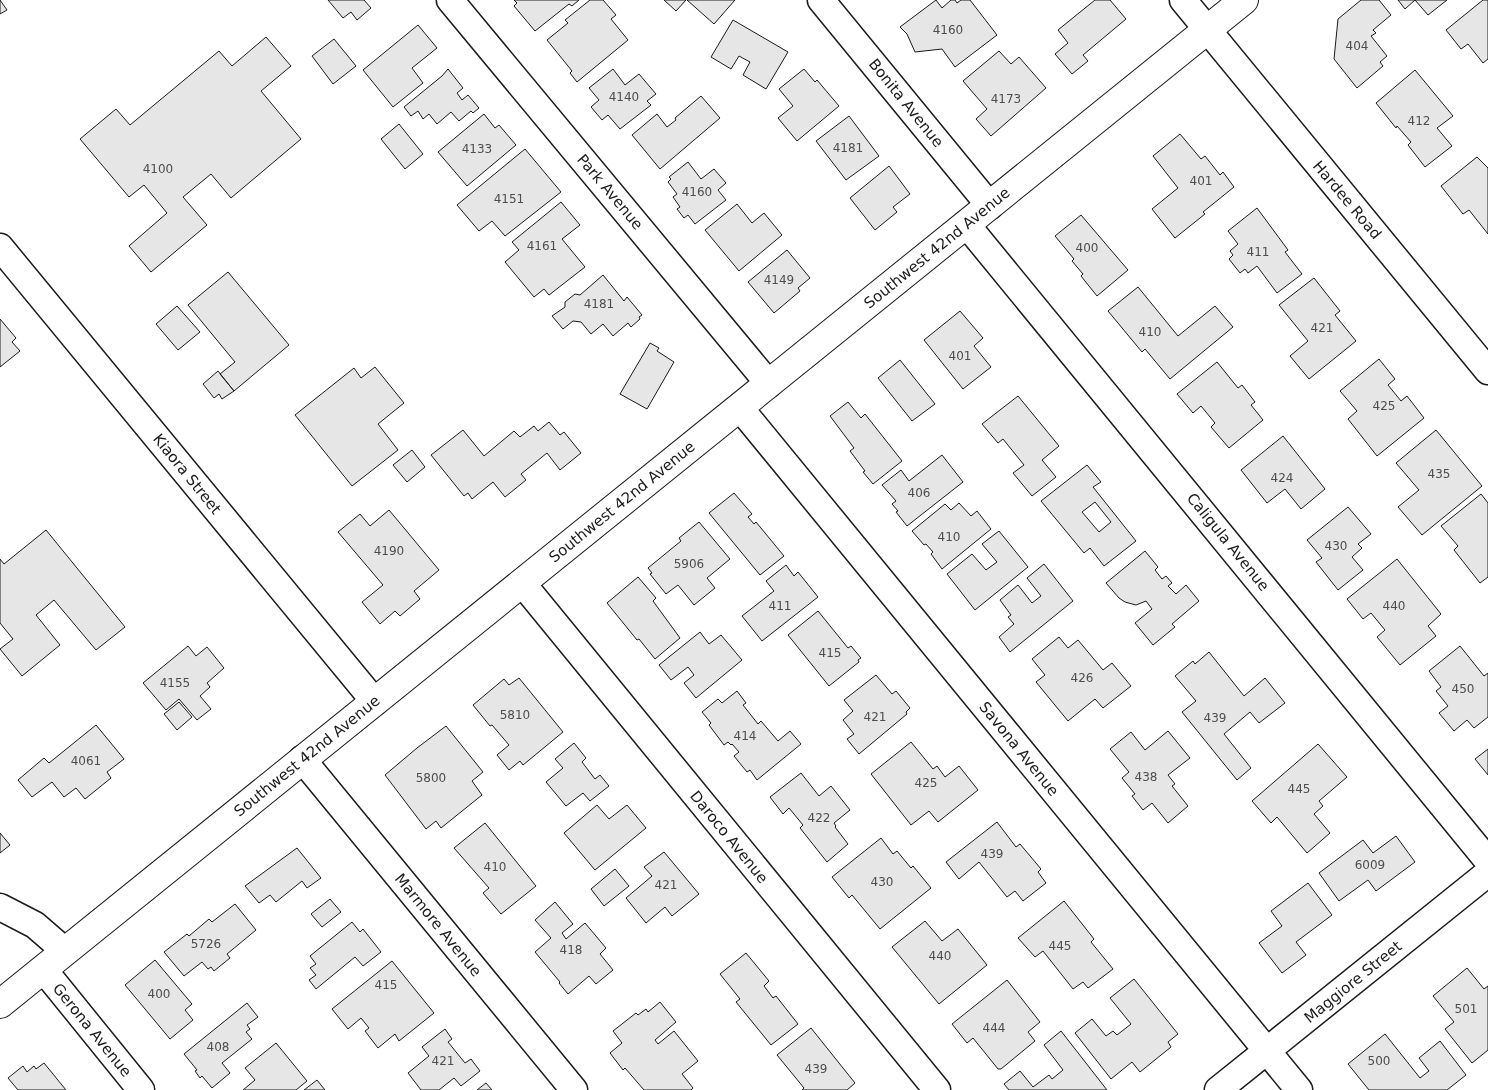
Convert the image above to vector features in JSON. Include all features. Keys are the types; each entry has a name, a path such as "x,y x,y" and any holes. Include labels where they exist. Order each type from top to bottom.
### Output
{"main road":[{"name":"Southwest 42nd Avenue","path":"0,1004 1244,0"}],"street":[{"name":"Park Avenue","path":"450,0 769,384"},
{"name":"Bonita Avenue","path":"821,0 990,206"},
{"name":"Hardee Road","path":"1183,0 1488,371"},
{"name":"Caligula Avenue","path":"966,224 1488,861"},
{"name":"Kiaora Street","path":"0,247 375,702"},
{"name":"Savona Avenue","path":"740,408 1299,1090"},
{"name":"Daroco Avenue","path":"522,583 937,1090"},
{"name":"Marmore Avenue","path":"302,760 574,1090"},
{"name":"Maggiore Street","path":"1218,1090 1488,873"},
{"path":"0,907 35,925 65,951"},
{"name":"Gerona Avenue","path":"43,969 141,1090"}],"building":[{"path":"0,0 7,10 0,14"},
{"path":"328,0 364,0 371,8 357,20 351,12 343,18"},
{"path":"514,0 579,0 572,6 569,4 535,31 514,6 517,3"},
{"path":"590,0 603,0 616,15 611,19 628,40 577,82 570,73 572,71 547,40 568,23 565,20"},
{"path":"664,0 686,0 676,11"},
{"path":"687,0 735,0 714,24"},
{"path":"936,0 942,8 951,0 955,0 957,3 961,0 970,0 997,35 955,67 942,49 915,52 907,34 900,27"},
{"path":"1095,0 1110,0 1126,19 1083,55 1088,61 1072,74 1055,54 1068,43 1058,30"},
{"path":"1361,0 1379,0 1391,15 1373,30 1376,33 1371,36 1387,56 1380,62 1383,66 1357,88 1334,59 1338,19"},
{"path":"1398,0 1415,0 1405,9"},
{"path":"1415,0 1447,0 1428,15"},
{"path":"1483,0 1488,0 1488,59 1483,63 1468,44 1461,49 1446,30"},
{"path":"733,20 788,52 766,89 743,75 750,62 739,56 731,69 711,57"},
{"path":"418,25 437,48 412,68 423,83 393,107 363,70"},
{"path":"266,37 291,66 261,91 301,139 231,198 211,174 183,197 207,225 151,272 129,246 167,213 144,185 129,197 80,139 116,109 130,125 219,51 232,66"},
{"path":"334,39 356,66 333,84 312,56"},
{"path":"999,51 1011,64 1019,57 1046,88 991,136 976,119 987,109 963,81"},
{"path":"448,69 463,88 457,93 462,100 468,95 479,108 473,113 471,111 459,121 451,112 437,124 429,114 423,119 418,111 411,116 404,107"},
{"path":"613,69 625,85 639,74 656,94 647,101 651,105 620,129 608,115 602,120 591,107 599,100 589,88"},
{"path":"804,69 815,82 817,80 839,106 797,141 778,118 793,106 779,89"},
{"path":"1415,70 1453,116 1437,128 1452,146 1425,167 1408,145 1411,142 1397,126 1396,128 1376,103"},
{"path":"701,96 720,118 660,169 632,135 657,114 667,127"},
{"path":"484,114 495,128 499,125 516,145 467,186 438,152"},
{"path":"849,116 879,156 846,180 816,141"},
{"path":"399,124 423,154 405,169 381,139"},
{"path":"1180,134 1201,159 1205,156 1220,175 1223,172 1234,187 1175,238 1152,209 1178,188 1153,156"},
{"path":"525,149 561,192 505,236 492,221 479,231 457,205"},
{"path":"1477,157 1488,168 1488,234 1469,210 1463,214 1441,186"},
{"path":"688,162 701,179 714,169 726,183 718,190 726,200 695,224 688,215 684,218 677,209 680,207 673,197 677,194 668,182 671,179 669,177"},
{"path":"889,166 910,194 893,207 897,212 875,230 850,198"},
{"path":"561,202 580,225 562,239 585,267 549,295 544,289 534,297 505,262 519,250 512,242"},
{"path":"737,204 752,223 764,213 782,235 739,271 705,230"},
{"path":"1257,208 1288,250 1285,252 1302,274 1277,293 1257,266 1248,273 1245,269 1240,273 1229,259 1233,255 1230,251 1238,244 1228,231"},
{"path":"1081,215 1128,270 1097,296 1081,276 1083,274 1072,261 1074,259 1055,236"},
{"path":"787,250 810,278 798,288 800,291 774,313 748,282"},
{"path":"228,272 289,345 234,391 220,374 235,362 188,305"},
{"path":"603,275 624,301 627,297 642,315 639,317 640,319 631,327 628,323 613,336 603,324 591,334 581,322 573,321 563,329 552,316 565,307 565,302 575,294 580,295"},
{"path":"1314,278 1340,311 1335,315 1356,341 1309,379 1290,356 1308,341 1279,305"},
{"path":"1138,287 1178,336 1215,306 1233,327 1170,379 1145,349 1142,352 1108,311"},
{"path":"177,306 200,332 178,350 156,324"},
{"path":"960,311 983,338 974,346 991,367 963,389 924,340"},
{"path":"0,319 16,338 12,342 20,351 0,367"},
{"path":"650,343 659,348 657,351 674,362 647,409 620,394"},
{"path":"1379,359 1395,379 1388,385 1401,401 1407,396 1424,418 1377,456 1348,419 1357,411 1340,391"},
{"path":"900,360 935,404 912,421 878,378"},
{"path":"1217,362 1238,388 1242,385 1255,402 1251,405 1263,420 1229,448 1211,427 1215,423 1201,406 1193,413 1177,394"},
{"path":"375,367 404,403 378,424 398,450 352,486 295,415 354,368 361,378"},
{"path":"218,371 234,391 222,399 219,394 214,398 203,384"},
{"path":"1018,396 1059,446 1042,460 1056,477 1032,496 1013,473 1024,465 1003,439 998,443 982,424"},
{"path":"848,402 861,418 865,414 902,461 873,484 850,451 854,448 830,416"},
{"path":"549,422 560,435 564,432 581,453 560,470 547,453 521,474 526,480 505,497 493,482 472,499 468,493 464,496 431,455 463,430 484,456 514,431 520,437 534,426 538,431"},
{"path":"1436,430 1482,486 1422,535 1398,507 1419,490 1396,463"},
{"path":"1283,436 1325,489 1301,509 1285,489 1267,503 1241,470"},
{"path":"412,450 425,467 407,482 393,465"},
{"path":"942,455 963,482 907,526 892,504 896,501 882,485 901,470 909,481"},
{"path":"1087,465 1101,482 1093,487 1136,541 1104,566 1090,548 1084,553 1041,501","holes":["1095,502 1111,522 1099,532 1082,512"]},
{"path":"734,493 752,514 748,517 754,524 756,522 784,556 760,575 709,513"},
{"path":"1481,494 1488,503 1488,577 1480,583 1454,550 1458,546 1441,526"},
{"path":"959,503 971,516 977,511 991,529 942,569 931,554 933,552 912,531 945,504 951,510"},
{"path":"1348,507 1371,534 1358,544 1362,548 1352,557 1363,570 1338,590 1316,562 1322,558 1307,540"},
{"path":"389,510 439,570 414,591 420,599 400,616 395,611 380,624 362,602 383,585 338,532 360,514 370,526"},
{"path":"699,522 730,559 707,578 715,588 694,605 678,585 666,594 650,574 652,573 648,568 681,541 679,538"},
{"path":"46,530 125,627 96,650 54,600 36,615 60,645 22,676 0,649 13,639 0,623 0,559 4,564"},
{"path":"999,531 1028,567 975,610 947,574 972,554 986,570 997,562 982,544"},
{"path":"1145,551 1158,567 1155,570 1162,579 1166,576 1172,583 1168,586 1176,594 1186,585 1199,601 1172,624 1175,627 1153,645 1135,623 1152,609 1146,601 1136,605 1125,602 1106,583"},
{"path":"1397,559 1441,614 1428,626 1436,636 1400,665 1377,637 1385,630 1371,613 1363,619 1347,599"},
{"path":"1044,564 1073,601 1010,652 999,637 1014,624 1008,617 1011,615 1000,600 1018,585 1032,603 1041,596 1027,578"},
{"path":"786,565 794,576 798,572 818,597 762,641 742,616 774,591 766,581"},
{"path":"638,577 656,598 653,601 680,638 655,659 607,603"},
{"path":"818,611 848,648 851,646 861,658 858,660 859,662 829,686 788,635"},
{"path":"700,632 709,644 721,635 742,660 696,698 684,683 694,675 688,667 671,680 659,665"},
{"path":"1059,637 1068,648 1078,640 1103,670 1112,663 1131,686 1103,708 1095,699 1068,721 1036,682 1045,675 1032,659"},
{"path":"188,646 196,656 207,647 224,668 207,683 210,687 200,696 211,709 197,720 179,699 166,710 143,683"},
{"path":"1460,646 1484,676 1488,673 1488,717 1474,728 1467,720 1454,731 1439,713 1448,706 1436,691 1441,687 1429,671"},
{"path":"1209,652 1244,696 1265,678 1285,703 1259,723 1250,712 1224,734 1251,768 1237,780 1182,712 1196,701 1175,676 1193,661 1195,664"},
{"path":"876,675 892,694 896,691 910,708 906,712 907,714 859,754 847,739 854,734 843,720 853,711 844,700"},
{"path":"519,678 563,732 523,765 520,761 509,770 497,755 509,745 473,705 504,679 509,685"},
{"path":"737,691 746,703 743,705 758,724 761,721 778,741 790,731 801,744 757,780 750,770 747,772 734,756 739,752 732,744 728,742 724,745 702,712 718,699 722,703"},
{"path":"179,702 192,717 177,730 164,714"},
{"path":"96,725 124,759 107,772 111,778 85,799 76,788 64,797 52,782 32,797 18,780 44,758 49,763"},
{"path":"446,726 483,772 472,781 482,795 441,828 436,821 426,829 385,775"},
{"path":"1168,731 1190,758 1168,775 1175,784 1172,786 1188,806 1168,823 1152,803 1143,810 1132,796 1135,794 1122,778 1129,772 1110,749 1131,732 1145,750"},
{"path":"911,742 933,769 937,766 945,777 959,766 978,790 938,822 929,811 911,825 871,774"},
{"path":"574,743 586,758 582,762 595,779 600,775 609,786 590,801 583,793 566,806 546,782 563,768 555,759"},
{"path":"1318,744 1347,777 1319,801 1323,806 1314,814 1330,833 1307,853 1277,817 1271,823 1252,801"},
{"path":"1488,749 1488,775 1475,759"},
{"path":"801,773 819,796 831,786 850,810 834,823 848,844 827,862 800,828 803,825 789,808 783,814 770,797"},
{"path":"597,805 609,819 627,805 646,828 595,870 564,833"},
{"path":"997,822 1016,847 1020,844 1041,869 1038,872 1046,883 1023,901 1015,891 1007,897 979,862 959,879 946,862"},
{"path":"485,823 536,886 501,914 483,893 489,888 454,848"},
{"path":"0,833 10,845 0,853"},
{"path":"1396,836 1415,862 1376,891 1368,880 1339,901 1319,873 1363,840 1373,853"},
{"path":"881,838 893,854 897,851 911,868 913,866 931,888 880,929 852,895 849,898 832,877"},
{"path":"297,848 321,878 307,888 302,881 276,902 270,895 259,903 245,886"},
{"path":"664,852 699,894 672,916 665,907 646,923 626,898 652,876 644,867"},
{"path":"615,869 629,886 604,906 591,889"},
{"path":"1308,883 1332,915 1296,942 1306,955 1282,973 1259,943 1282,926 1271,911"},
{"path":"330,899 341,912 322,927 311,914"},
{"path":"1064,901 1094,939 1091,942 1113,969 1088,988 1083,982 1073,989 1043,951 1035,957 1018,938"},
{"path":"555,902 573,924 562,933 566,939 585,923 606,948 600,954 613,970 596,984 589,976 568,994 535,952 551,938 535,920"},
{"path":"235,904 256,930 227,954 230,958 214,971 211,967 208,969 202,962 184,976 164,952 187,934 189,936 209,919 212,922"},
{"path":"925,921 942,941 958,929 987,965 939,1004 892,947"},
{"path":"352,922 360,932 363,929 381,952 363,966 355,957 316,989 309,980 316,975 310,968 316,964 310,956"},
{"path":"746,953 769,981 764,986 773,998 776,996 798,1024 771,1045 736,1002 740,999 720,974"},
{"path":"155,960 192,1004 185,1010 193,1020 170,1039 125,985"},
{"path":"392,961 434,1013 399,1041 395,1034 378,1048 365,1031 369,1028 361,1018 348,1029 332,1009"},
{"path":"1467,968 1484,989 1488,986 1488,1050 1472,1063 1445,1029 1454,1022 1433,996"},
{"path":"1134,979 1178,1034 1168,1042 1171,1047 1140,1072 1132,1062 1111,1079 1075,1033 1092,1019 1106,1036 1113,1031 1117,1035 1131,1024 1110,998"},
{"path":"1007,980 1040,1022 1028,1032 1035,1041 1001,1069 998,1069 973,1038 967,1043 952,1024"},
{"path":"660,1002 676,1022 655,1040 658,1044 674,1031 698,1061 682,1074 693,1088 691,1090 644,1090 625,1068 623,1070 610,1053 622,1043 613,1031 636,1013 638,1015 646,1009 648,1012"},
{"path":"247,1003 258,1017 247,1025 250,1029 246,1032 252,1039 222,1063 230,1073 212,1088 202,1076 200,1078 195,1071 197,1070 184,1054"},
{"path":"811,1028 855,1083 847,1090 802,1090 804,1088 777,1055"},
{"path":"445,1029 452,1039 448,1042 465,1063 471,1059 480,1071 461,1086 454,1078 439,1090 421,1090 408,1073 429,1056 422,1047"},
{"path":"1061,1031 1107,1090 1009,1090 1004,1084 1020,1071 1033,1087 1049,1075 1052,1079 1063,1070 1044,1045"},
{"path":"1385,1034 1420,1078 1429,1071 1419,1058 1440,1041 1466,1075 1447,1090 1369,1090 1348,1064"},
{"path":"276,1043 307,1081 296,1090 243,1090 255,1080 245,1068"},
{"path":"44,1063 66,1090 18,1090 8,1078 23,1066 27,1072 34,1066 36,1069"},
{"path":"317,1080 325,1090 304,1090"},
{"path":"486,1083 492,1090 477,1090"}]}
